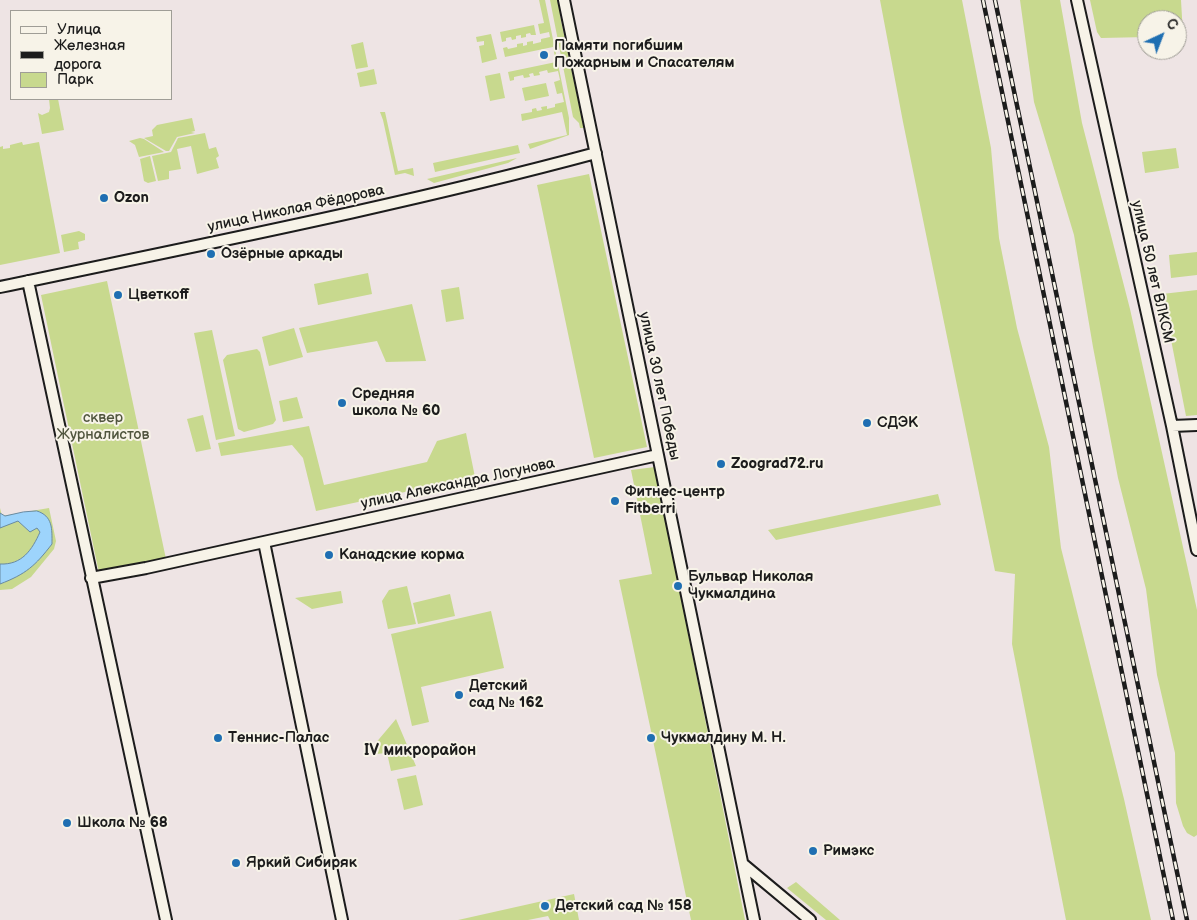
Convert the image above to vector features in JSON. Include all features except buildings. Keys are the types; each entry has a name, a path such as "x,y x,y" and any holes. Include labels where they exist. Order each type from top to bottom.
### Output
{"street":[{"name":"улица 30 лет Победы","path":"564,0 754,920"},
{"name":"улица 50 лет ВЛКСМ","path":"1077,0 1172,426 1197,550"},
{"name":"улица Николая Фёдорова","path":"0,287 396,203 596,153"},
{"path":"28,281 166,920"},
{"path":"1172,426 1197,425"},
{"name":"улица Александра Логунова","path":"91,578 658,455"},
{"path":"264,542 342,920"},
{"path":"744,865 810,920"}],"green space":[{"path":"539,0 545,0 569,118 569,135 530,149 528,144 567,135 562,112 522,121 521,114 532,112 532,109 536,108 537,111 542,110 541,107 547,106 547,109 555,107 555,104 564,102 562,93 557,94 554,82 560,80 558,71 548,73 547,70 539,72 540,75 534,76 533,73 529,74 530,77 524,78 523,75 514,77 514,80 510,81 508,72 556,62 553,47 505,57 503,48 517,47 517,44 523,43 523,46 527,45 527,42 533,41 533,44 541,42 541,39 550,37 549,32 540,34 538,24 544,23"},
{"path":"550,0 557,0 560,8 560,16 584,128 580,128 579,123 573,117"},
{"path":"880,0 962,0 991,148 999,238 1017,328 1049,447 1061,548 1124,799 1151,920 1066,920 1012,644 1015,574 995,571 903,122"},
{"path":"1020,0 1060,0 1082,123 1130,309 1197,610 1197,835 1194,837 1187,833 1183,826 1176,803 1175,753 1157,675 1146,589 1118,478 1074,235 1034,102"},
{"path":"1090,0 1181,0 1182,10 1137,10 1137,37 1101,38 1097,32"},
{"path":"534,25 536,35 531,35 530,33 526,34 526,37 516,36 516,39 512,40 511,37 506,38 506,41 502,42 500,32"},
{"path":"491,34 497,59 482,63 479,46 484,45 484,41 477,42 476,37"},
{"path":"363,42 368,67 356,69 351,45"},
{"path":"374,69 377,84 360,87 357,73"},
{"path":"500,73 505,98 490,101 485,76"},
{"path":"546,83 549,96 525,101 522,88"},
{"path":"49,100 58,100 64,130 42,134 38,113 42,115 49,112"},
{"path":"380,112 385,112 398,171 413,168 414,176 405,173 395,175"},
{"path":"192,118 195,131 191,132 195,133 177,137 169,151 144,138 153,136 152,130 157,125"},
{"path":"205,133 209,149 216,147 219,156 216,158 219,168 197,174 191,146 177,149 181,169 169,171 169,179 158,181 152,156 171,152 178,138"},
{"path":"140,138 164,152 139,157 135,145 129,141"},
{"path":"22,142 23,145 39,142 60,253 0,265 0,147 3,146 3,149 10,148 10,145"},
{"path":"518,145 520,153 435,172 433,163"},
{"path":"1176,148 1179,168 1145,173 1142,152"},
{"path":"150,156 156,181 148,183 144,181 140,159"},
{"path":"517,158 508,163 434,183 427,179"},
{"path":"589,174 647,447 594,458 537,185"},
{"path":"79,231 85,234 85,240 78,242 79,249 64,252 61,235"},
{"path":"1197,252 1197,275 1171,278 1169,255"},
{"path":"368,273 372,294 318,305 314,284"},
{"name":"сквер Журналистов","path":"107,281 166,559 99,573 41,295"},
{"path":"459,287 464,319 446,322 441,290"},
{"path":"1197,290 1197,415 1186,416 1162,294"},
{"path":"412,304 426,361 386,362 377,341 307,353 299,328"},
{"path":"294,328 303,357 269,366 262,337"},
{"path":"212,330 235,436 216,440 194,333"},
{"path":"257,349 260,352 276,420 273,424 244,432 238,429 223,360 227,355"},
{"path":"297,397 303,418 283,422 279,401"},
{"path":"203,415 211,449 196,452 187,419"},
{"path":"309,426 324,485 427,462 437,441 466,433 475,477 316,511 303,458 292,445 221,456 218,443"},
{"name":"Бульвар Николая Чукмалдина","path":"655,467 745,920 691,920 619,580 652,574 631,470"},
{"path":"938,494 941,505 776,540 768,530"},
{"path":"0,508 2,516 49,508 56,541 54,549 31,577 12,589 0,590"},
{"path":"407,586 416,624 388,629 382,601 389,590"},
{"path":"341,591 343,603 312,609 295,598"},
{"path":"450,594 455,616 418,624 413,603"},
{"path":"491,611 504,668 421,687 429,722 412,726 391,634"},
{"path":"396,719 416,766 391,771 387,753 376,754 374,745"},
{"path":"416,775 423,805 404,810 397,779"},
{"path":"796,882 840,920 826,920 787,888"},
{"name":"Детский сад № 158","path":"574,894 579,920 550,920 548,916 528,920 458,920"}],"water":[{"path":"37,511 46,516 51,524 52,544 29,568 17,577 0,584 0,564 14,562 25,555 40,532 37,528 30,532 18,521 0,528 0,513 5,516"}],"railway":[{"path":"983,0 1173,920"},
{"path":"995,0 1187,920"}],"place":[{"name":"Памяти погибшим Пожарным и Спасателям","path":"544,55"},
{"name":"Ozon","path":"104,198"},
{"name":"Озёрные аркады","path":"211,254"},
{"name":"Цветкоff","path":"118,295"},
{"name":"Средняя школа № 60","path":"342,403"},
{"name":"СДЭК","path":"867,423"},
{"name":"Zoograd72.ru","path":"721,464"},
{"name":"Фитнес-центр Fitberri","path":"615,501"},
{"name":"Канадские корма","path":"329,555"},
{"name":"Бульвар Николая Чукмалдина","path":"678,586"},
{"name":"Детский сад № 162","path":"459,695"},
{"name":"Теннис-Палас","path":"218,738"},
{"name":"Чукмалдину М. Н.","path":"651,738"},
{"name":"Школа № 68","path":"67,823"},
{"name":"Римэкс","path":"813,851"},
{"name":"Яркий Сибиряк","path":"236,863"},
{"name":"Детский сад № 158","path":"545,906"}],"district":[{"name":"IV микрорайон","path":"420,751"}]}
